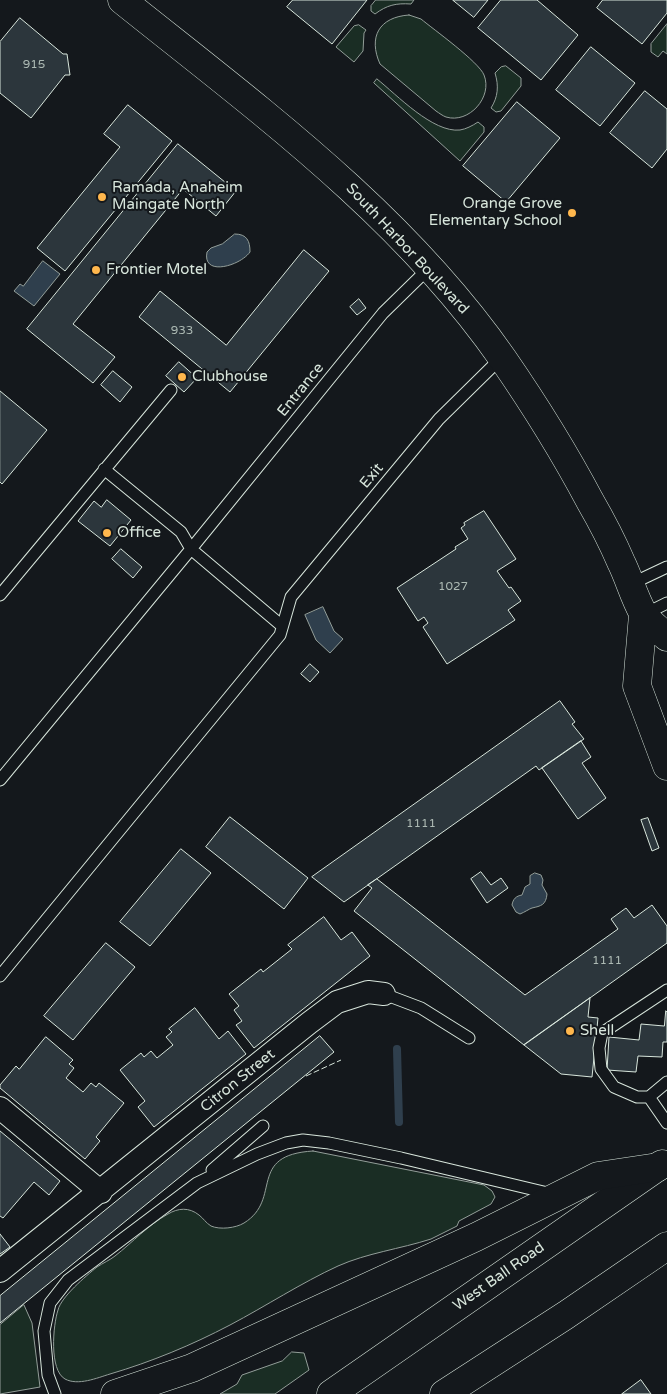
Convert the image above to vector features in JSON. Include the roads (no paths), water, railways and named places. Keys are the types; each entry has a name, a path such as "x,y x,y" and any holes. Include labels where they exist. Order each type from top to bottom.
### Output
{"main road":[{"name":"South Harbor Boulevard","path":"122,0 340,178 383,219 466,311 502,357 537,410 590,500 631,584 655,609 667,637"},
{"name":"South Harbor Boulevard","path":"655,609 637,686 667,766"},
{"path":"115,1394 192,1368 467,1241 598,1176 662,1164"},
{"name":"West Ball Road","path":"331,1394 662,1164"},
{"path":"444,1394 566,1315 667,1246"}],"street":[{"name":"Citron Street","path":"0,1271 337,1002 368,992 384,994"},
{"path":"0,1108 101,1192"}],"lane":[{"name":"Entrance","path":"0,780 383,313 429,268"},
{"name":"Exit","path":"0,976 280,635 291,597 439,419 502,357"},
{"path":"0,595 170,390"},
{"path":"104,469 181,532 191,549 282,626"},
{"path":"631,584 667,567"},
{"path":"667,990 609,1027 602,1033 599,1048 600,1069 614,1087 637,1098 649,1098 667,1082"},
{"path":"384,994 421,1008 469,1038"},
{"path":"649,1098 667,1123"},
{"path":"55,1394 48,1375 44,1331 50,1303 68,1280 197,1183 263,1126"},
{"path":"197,1183 257,1154 286,1143 303,1140 329,1143 392,1156 560,1195"}],"water":[{"path":"235,234 242,235 247,239 250,252 231,265 216,267 210,265 207,260 207,252"},
{"path":"43,261 60,274 34,306 14,291 20,284 23,286"},
{"path":"323,607 334,631 343,639 330,653 316,640 305,615"},
{"path":"535,873 541,875 543,880 542,885 547,894 546,901 540,906 520,914 516,912 512,905 513,901 516,897 522,895 525,887 530,884 530,876"}],"waterway":[{"path":"397,1049 399,1122"}],"place":[{"name":"Ramada, Anaheim Maingate North","path":"102,197"},
{"name":"Orange Grove Elementary School","path":"572,213"},
{"name":"Frontier Motel","path":"96,270"},
{"name":"Clubhouse","path":"182,377"},
{"name":"Office","path":"107,533"},
{"name":"Shell","path":"570,1031"}]}
